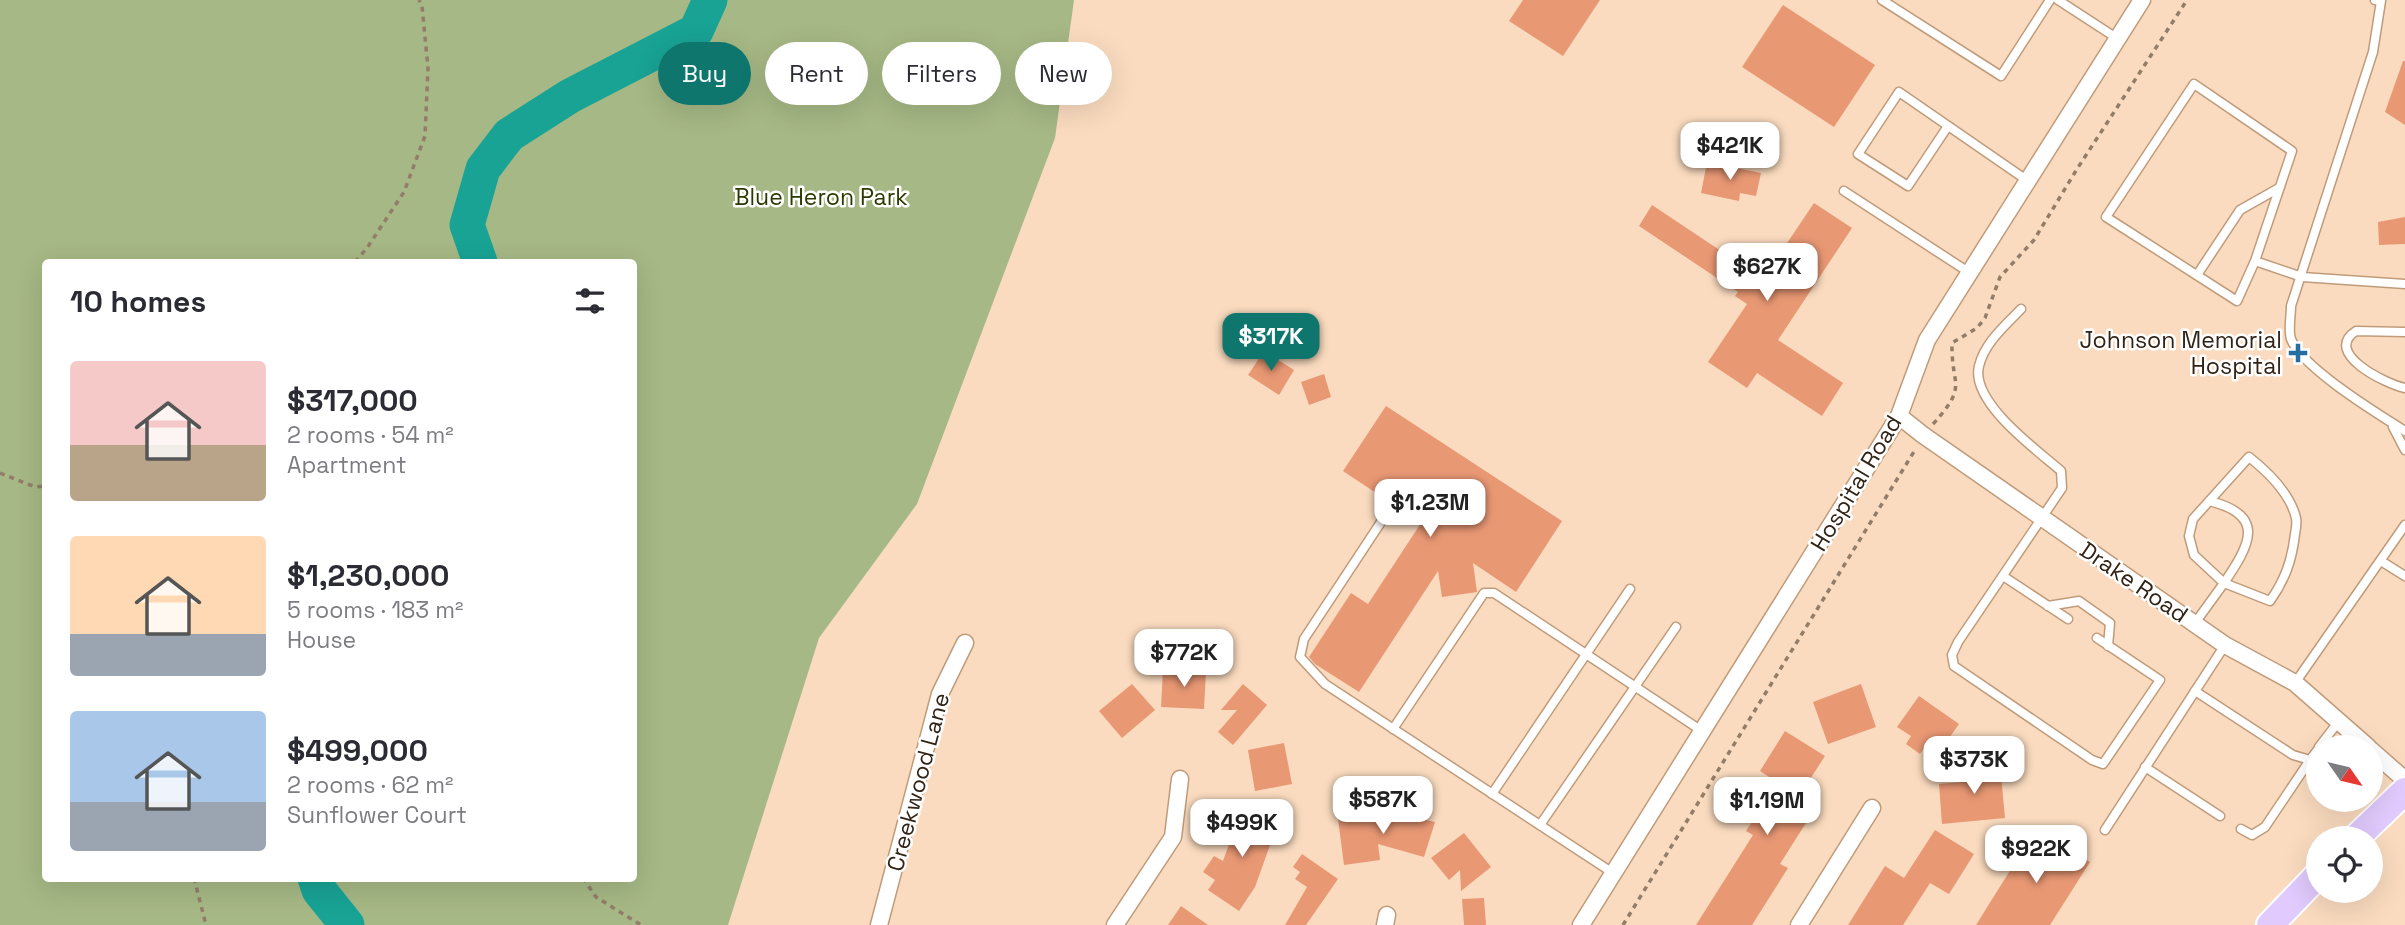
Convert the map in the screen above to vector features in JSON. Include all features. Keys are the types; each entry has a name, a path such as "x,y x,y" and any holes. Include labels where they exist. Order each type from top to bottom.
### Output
{"main road":[{"path":"2369,826 2405,791"},
{"path":"2270,925 2306,888"}],"street":[{"name":"Hospital Road","path":"1581,925 1899,416 1927,340 2143,0"},
{"name":"Drake Road","path":"1899,416 2225,645 2295,683 2354,735"},
{"name":"Creekwood Lane","path":"879,925 940,694 965,643"},
{"name":"Drake Road","path":"2384,761 2405,780"},
{"path":"1115,925 1174,837 1180,779"},
{"path":"1799,925 1872,808"}],"lane":[{"path":"1882,0 2001,76 2050,0"},
{"path":"2058,0 2118,39"},
{"path":"2379,0 2373,52 2291,306 2291,337 2300,354 2318,370 2405,431"},
{"path":"2194,85 2292,151 2279,188 2255,261 2237,301 2106,217 2194,85"},
{"path":"1948,126 1908,186 1858,155 1899,92 2028,181"},
{"path":"2197,275 2240,210 2279,188"},
{"path":"1844,191 1970,272"},
{"path":"2255,261 2302,277 2405,284"},
{"path":"2021,309 1990,341 1978,368 1983,393 2005,422 2061,471 2062,488 1958,642 1952,655 1954,666 2092,760 2103,764 2160,680 2097,638"},
{"path":"2405,332 2356,331 2351,334 2346,346 2355,362 2394,386 2405,388"},
{"path":"2386,419 2397,432 2405,450"},
{"path":"2249,457 2267,472 2284,494 2297,519 2292,561 2270,601 2224,583 2194,555 2189,536 2193,519 2249,457"},
{"path":"2195,623 2244,554 2250,536 2246,521 2236,510 2209,501"},
{"path":"2295,683 2381,561 2403,527 2405,518"},
{"path":"1382,519 1304,639 1300,657 1325,684 1613,873"},
{"path":"2381,561 2405,576"},
{"path":"2003,576 2068,619"},
{"path":"1492,794 1630,589"},
{"path":"1393,729 1484,593 1494,593 1702,731"},
{"path":"2048,606 2078,601 2110,622 2108,646"},
{"path":"1540,825 1676,626"},
{"path":"2105,830 2225,645"},
{"path":"2195,691 2293,755 2306,759"},
{"path":"2328,735 2339,721"},
{"path":"2145,767 2220,816"},
{"path":"2241,829 2252,835 2265,827 2306,767"}],"path":[{"path":"358,259 368,248 404,192 425,136 428,68 422,6 419,0"},
{"path":"1623,925 1890,494 1923,435 1957,392 1952,343 1977,328 1985,317 2000,277 2034,240 2187,0"},
{"path":"0,473 35,487 42,486"},
{"path":"195,882 206,925"},
{"path":"586,882 596,897 641,925"}],"green space":[{"name":"Blue Heron Park","path":"0,0 1074,0 1068,42 1015,42 1015,105 1060,105 1055,138 917,504 819,638 728,925 0,925"}],"building":[{"path":"1523,0 1600,0 1563,56 1509,21"},
{"path":"1783,5 1875,65 1834,127 1742,67"},
{"path":"2405,61 2405,125 2385,112"},
{"path":"1707,162 1761,173 1756,196 1740,193 1739,201 1701,193"},
{"path":"1814,203 1852,228 1778,340 1843,383 1822,416 1757,373 1747,388 1708,362 1747,304 1735,296 1738,292 1639,226 1652,205 1763,279"},
{"path":"2405,217 2405,244 2379,245 2378,222"},
{"path":"1264,351 1294,370 1279,395 1248,375"},
{"path":"1324,374 1331,397 1309,405 1301,382"},
{"path":"1386,406 1562,521 1516,592 1473,563 1477,592 1442,597 1438,571 1359,692 1315,664 1309,657 1351,593 1368,604 1421,523 1343,471"},
{"path":"1163,669 1206,671 1204,709 1161,707"},
{"path":"1132,684 1155,710 1122,738 1099,711"},
{"path":"1243,684 1267,705 1233,745 1218,732 1237,710 1221,710"},
{"path":"1861,684 1876,727 1828,744 1813,702"},
{"path":"1919,696 1959,724 1937,755 1925,747 1920,754 1906,744 1911,736 1897,727"},
{"path":"1785,731 1825,756 1794,804 1811,815 1780,864 1788,868 1752,925 1696,925 1753,835 1746,831 1777,782 1760,771"},
{"path":"1284,743 1292,784 1255,791 1248,750"},
{"path":"2000,764 2005,818 1942,824 1939,784 1973,781 1956,769"},
{"path":"1247,809 1279,820 1255,887 1239,911 1208,890 1215,880 1203,872 1214,856 1223,861 1237,822 1241,824"},
{"path":"1393,812 1435,822 1424,857 1378,844 1380,860 1344,865 1338,819"},
{"path":"2036,829 2090,862 2050,925 1976,925"},
{"path":"1935,830 1974,854 1949,894 1930,883 1903,925 1848,925 1885,866 1904,878"},
{"path":"1464,833 1491,867 1461,891 1460,870 1449,880 1431,858"},
{"path":"1302,854 1338,879 1306,925 1285,925 1307,887 1295,879 1300,872 1293,867"},
{"path":"1484,898 1486,925 1464,925 1462,899"},
{"path":"1181,906 1208,925 1168,925"}],"waterway":[{"path":"479,259 467,225 483,169 509,135 570,96 696,31 710,0"},
{"path":"316,882 319,890 347,925"}],"place":[{"name":"Johnson Memorial Hospital","path":"2298,353"}]}
